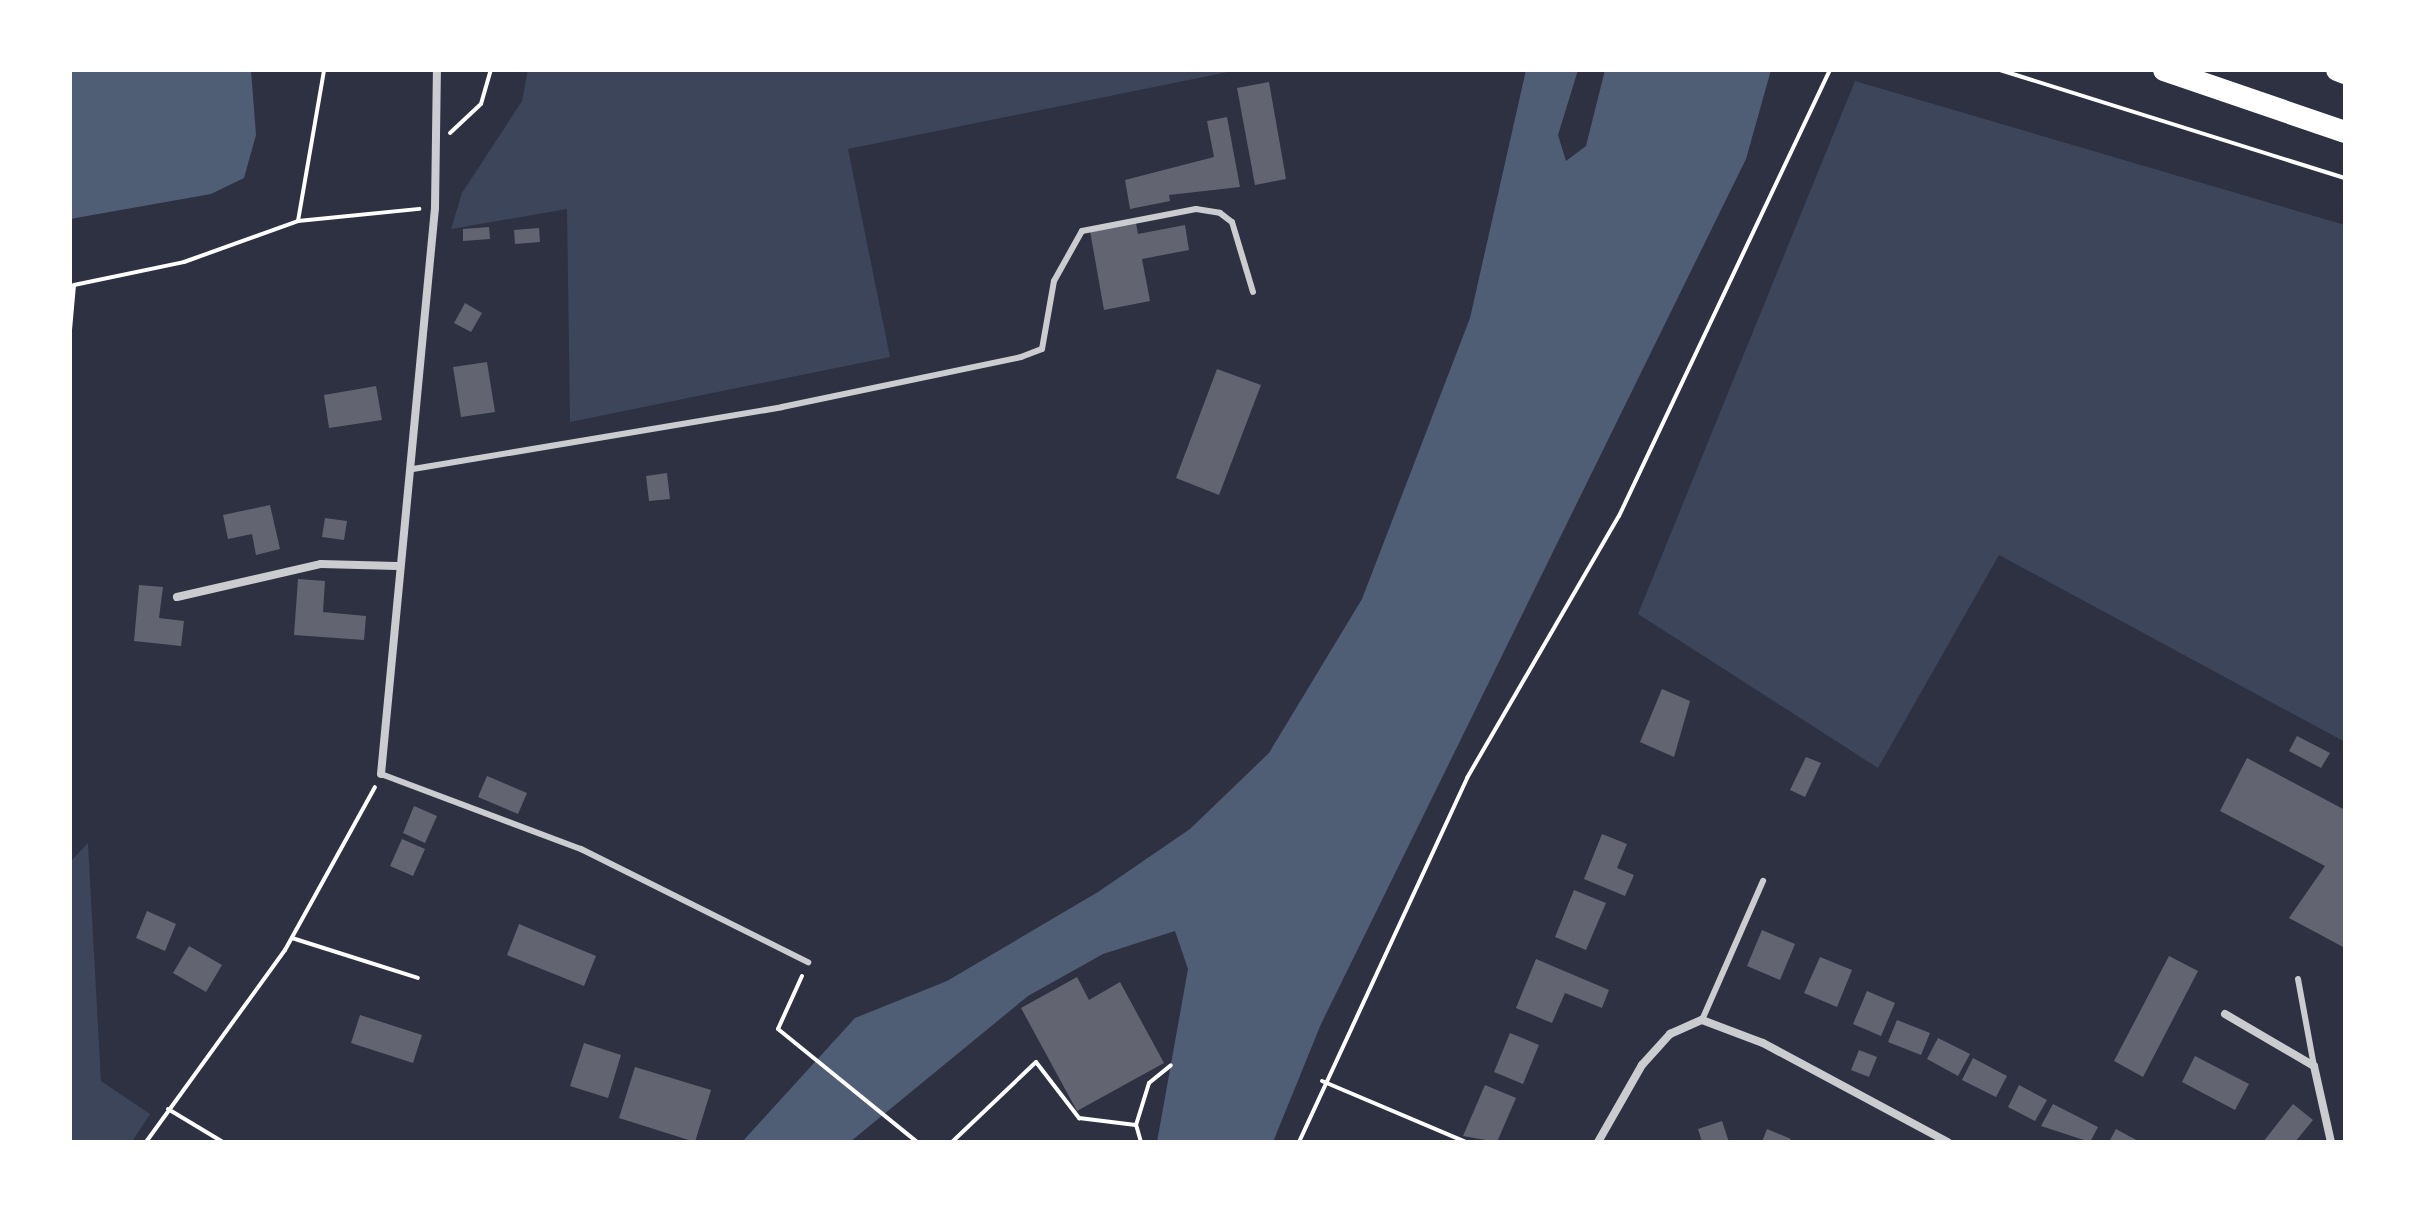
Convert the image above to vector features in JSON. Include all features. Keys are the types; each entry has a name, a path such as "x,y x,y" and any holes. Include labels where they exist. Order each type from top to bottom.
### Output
{"highway":[{"path":"2164,70 2345,132"},
{"path":"2337,70 2345,73"}],"street":[{"path":"381,774 397,566 413,469 435,208 437,70"},
{"path":"177,597 321,564 397,566"},
{"path":"2225,1014 2314,1066 2331,1142"},
{"path":"1598,1142 1642,1065 1670,1034 1702,1020 1763,1043 1948,1142"}],"lane":[{"path":"413,469 767,410 1021,357 1042,349 1054,281 1082,231 1196,209 1220,213 1232,222 1253,292"},
{"path":"381,774 581,849 808,962"},
{"path":"1702,1020 1763,881"},
{"path":"2298,979 2314,1066"}],"path":[{"path":"298,221 324,70"},
{"path":"438,146 481,104 491,70"},
{"path":"1299,1142 1322,1081 1467,778 1619,516 1830,70"},
{"path":"2000,70 2345,178"},
{"path":"70,330 74,285 184,262 298,221 435,208"},
{"path":"146,1142 292,938 381,774"},
{"path":"70,802 70,832"},
{"path":"292,938 418,978"},
{"path":"808,962 778,1029 900,1124 917,1142"},
{"path":"952,1142 1036,1062 1079,1118 1136,1125"},
{"path":"1141,1142 1136,1125 1149,1083 1171,1065"},
{"path":"1322,1081 1466,1142"},
{"path":"168,1109 223,1142"}],"shaded area":[{"path":"70,70 251,70 256,135 244,178 211,194 70,219"},
{"path":"528,70 1238,70 848,149 890,357 570,422 567,209 451,229 462,193 522,101"},
{"path":"1526,70 1578,70 1558,135 1566,161 1586,146 1605,70 1771,70 1746,159 1321,1024 1273,1142 1157,1142 1188,969 1175,931 1103,954 1028,996 850,1142 742,1142 855,1018 947,981 1098,892 1190,829 1269,753 1362,599 1470,318"},
{"path":"1855,81 2345,225 2345,742 1999,555 1878,768 1638,614"},
{"path":"88,843 101,1081 150,1114 132,1142 70,1142 70,862"}],"building":[{"path":"1269,82 1286,179 1255,185 1237,88"},
{"path":"1227,117 1240,187 1169,195 1170,201 1130,209 1125,180 1214,157 1207,121"},
{"path":"1136,223 1138,234 1185,225 1189,250 1142,259 1150,301 1104,310 1090,231"},
{"path":"489,227 490,239 463,241 463,229"},
{"path":"539,228 540,242 515,244 514,230"},
{"path":"465,303 482,313 471,332 454,323"},
{"path":"487,362 495,412 461,417 453,367"},
{"path":"1217,369 1261,385 1219,495 1176,478"},
{"path":"376,386 382,420 329,428 324,395"},
{"path":"667,473 670,499 649,501 646,476"},
{"path":"270,505 280,549 256,555 252,534 228,539 223,515"},
{"path":"325,518 347,521 344,540 322,537"},
{"path":"298,579 325,581 323,612 366,616 364,640 294,635"},
{"path":"139,585 163,587 159,618 184,621 181,646 134,641"},
{"path":"1662,689 1690,701 1674,757 1640,742"},
{"path":"2297,736 2330,753 2321,768 2289,751"},
{"path":"1806,757 1821,763 1805,797 1790,790"},
{"path":"2247,758 2345,810 2345,948 2289,918 2325,866 2220,811"},
{"path":"487,776 527,793 518,814 478,797"},
{"path":"414,806 437,816 425,843 403,833"},
{"path":"1602,834 1627,844 1617,868 1634,875 1625,896 1584,879"},
{"path":"402,839 425,849 413,876 390,866"},
{"path":"1574,890 1606,903 1586,950 1555,937"},
{"path":"147,911 176,924 165,951 136,938"},
{"path":"519,924 596,956 584,986 507,955"},
{"path":"1762,930 1795,944 1780,980 1747,966"},
{"path":"189,946 222,965 206,992 173,973"},
{"path":"2169,956 2198,971 2143,1077 2114,1061"},
{"path":"1820,957 1852,970 1837,1007 1804,993"},
{"path":"1536,959 1609,990 1602,1008 1565,993 1552,1023 1516,1008"},
{"path":"1077,977 1089,1000 1120,982 1164,1063 1077,1111 1021,1008"},
{"path":"1867,991 1895,1003 1881,1036 1853,1024"},
{"path":"360,1015 422,1035 413,1063 351,1043"},
{"path":"1897,1020 1930,1033 1921,1055 1888,1042"},
{"path":"1510,1033 1539,1045 1523,1084 1494,1072"},
{"path":"1938,1038 1970,1054 1958,1076 1927,1059"},
{"path":"584,1043 621,1055 608,1098 570,1086"},
{"path":"1859,1050 1877,1057 1869,1077 1851,1070"},
{"path":"2195,1056 2249,1084 2235,1110 2182,1082"},
{"path":"1973,1058 2007,1076 1996,1097 1962,1080"},
{"path":"635,1067 711,1090 695,1142 619,1118"},
{"path":"1485,1085 1516,1098 1497,1142 1463,1136"},
{"path":"2019,1085 2047,1100 2035,1121 2008,1107"},
{"path":"2053,1104 2098,1127 2090,1142 2041,1126"},
{"path":"2293,1104 2313,1120 2295,1142 2263,1142"},
{"path":"1722,1121 1729,1142 1702,1142 1698,1129"},
{"path":"1767,1129 1791,1139 1789,1142 1762,1142"},
{"path":"2116,1129 2140,1142 2109,1142"}]}
